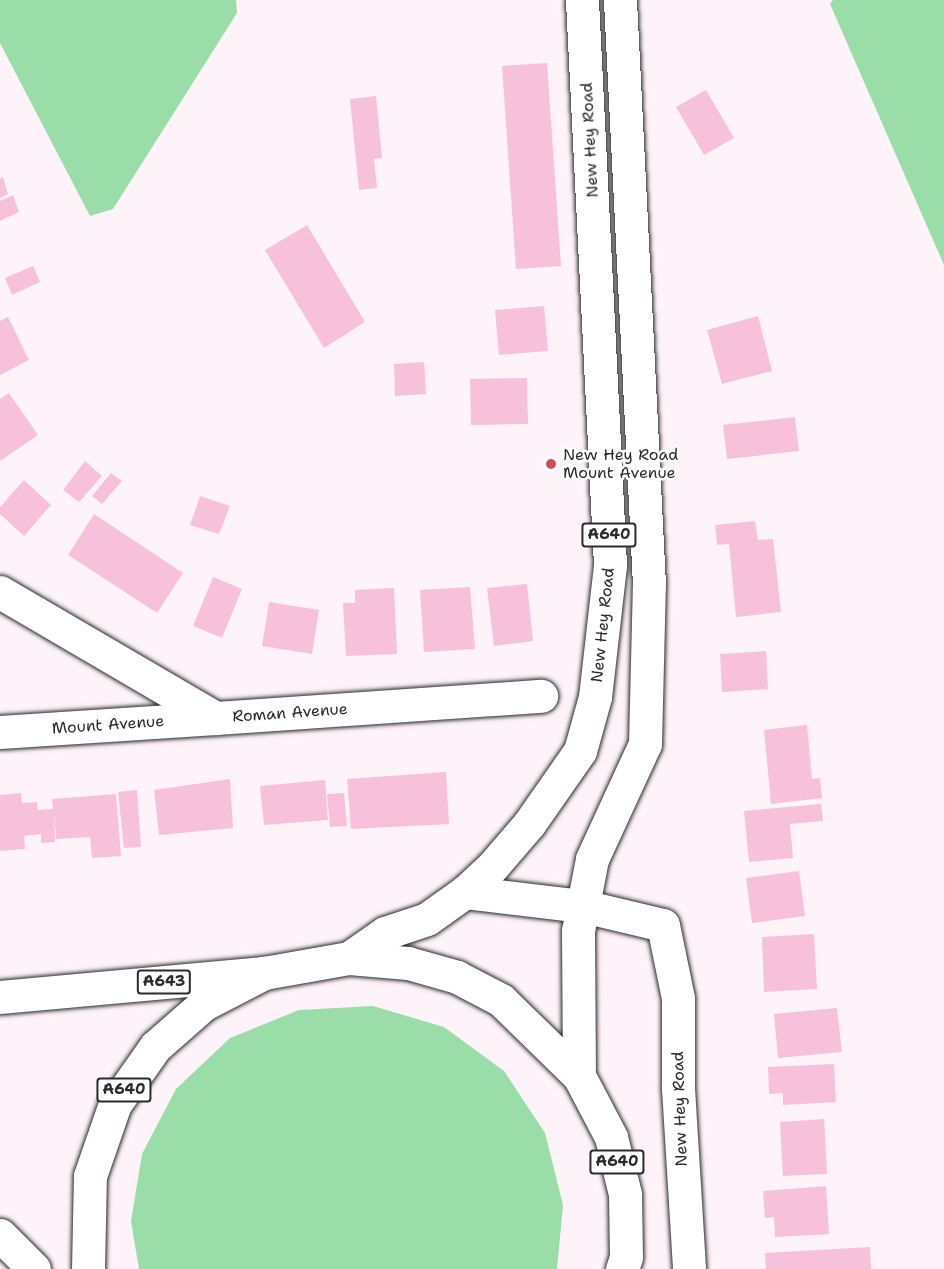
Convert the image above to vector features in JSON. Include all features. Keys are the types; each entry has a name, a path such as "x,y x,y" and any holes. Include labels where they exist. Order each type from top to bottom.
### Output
{"main road":[{"name":"New Hey Road","path":"349,958 385,933 426,919 465,892 492,867 530,824 580,751 595,698 610,565 582,0"},
{"name":"A640","path":"579,1076 578,931 592,859 645,744 649,585 620,0"},
{"name":"Roman Avenue","path":"0,592 216,718 541,696"},
{"name":"Mount Avenue","path":"0,732 216,718"},
{"path":"465,892 583,906"},
{"name":"New Hey Road","path":"583,906 663,925 678,998 678,1088 689,1269"},
{"name":"A640","path":"88,1269 90,1176 115,1104 155,1047 204,1004 264,974 349,958 408,963 457,977 501,1000 579,1076 611,1137 625,1194 625,1265"},
{"name":"A643","path":"0,997 264,974"},
{"path":"0,1235 34,1269"}],"green space":[{"path":"0,0 236,0 237,13 113,209 90,216 0,43"},
{"path":"833,0 944,0 944,265 830,4"},
{"path":"373,1006 444,1027 504,1071 545,1133 563,1205 557,1269 139,1269 131,1221 142,1154 176,1089 230,1038 299,1010"}],"building":[{"path":"547,63 561,266 516,269 502,66"},
{"path":"706,90 734,138 704,155 676,107"},
{"path":"376,96 382,158 374,159 377,188 359,190 350,99"},
{"path":"3,177 8,194 0,198 0,179"},
{"path":"13,195 19,212 0,221 0,201"},
{"path":"307,225 365,322 324,348 265,250"},
{"path":"33,266 40,282 12,295 5,278"},
{"path":"544,306 548,351 499,355 495,310"},
{"path":"758,316 772,371 722,384 707,330"},
{"path":"8,317 29,360 0,375 0,321"},
{"path":"424,362 426,394 395,396 394,364"},
{"path":"527,378 528,424 471,425 470,379"},
{"path":"9,393 38,435 0,461 0,399"},
{"path":"795,417 799,451 727,459 723,425"},
{"path":"85,461 102,476 79,502 63,490"},
{"path":"111,473 122,481 102,504 92,496"},
{"path":"24,480 51,505 24,536 0,514 0,507"},
{"path":"200,496 230,506 219,534 190,525"},
{"path":"94,514 183,573 157,613 68,555"},
{"path":"755,521 758,540 773,539 781,612 736,617 729,544 717,545 715,525"},
{"path":"213,577 242,589 222,638 193,626"},
{"path":"527,584 533,641 494,646 487,588"},
{"path":"470,587 475,649 424,652 420,590"},
{"path":"394,588 397,654 346,656 343,603 355,603 355,590"},
{"path":"269,602 319,610 312,654 262,646"},
{"path":"766,651 768,689 722,692 720,654"},
{"path":"807,725 812,779 820,778 822,798 771,804 764,730"},
{"path":"446,772 449,824 351,829 347,779"},
{"path":"230,779 233,828 159,835 154,790"},
{"path":"325,780 328,820 264,825 260,786"},
{"path":"137,790 141,847 124,848 118,792"},
{"path":"21,793 22,803 37,802 38,810 53,809 52,799 116,794 121,856 92,858 90,837 56,839 54,812 55,842 41,843 41,834 24,836 25,849 0,851 0,795"},
{"path":"344,793 347,826 330,827 327,794"},
{"path":"821,804 823,821 790,824 793,858 749,862 744,811"},
{"path":"799,871 805,916 752,923 746,878"},
{"path":"814,934 817,989 764,992 762,937"},
{"path":"837,1008 842,1052 778,1058 774,1014"},
{"path":"834,1064 836,1102 783,1105 783,1093 769,1094 768,1067"},
{"path":"824,1119 827,1174 783,1176 780,1122"},
{"path":"826,1186 829,1234 775,1237 774,1217 765,1218 763,1191"},
{"path":"870,1247 871,1269 766,1269 765,1253"}],"place":[{"name":"New Hey Road Mount Avenue","path":"551,464"}]}
